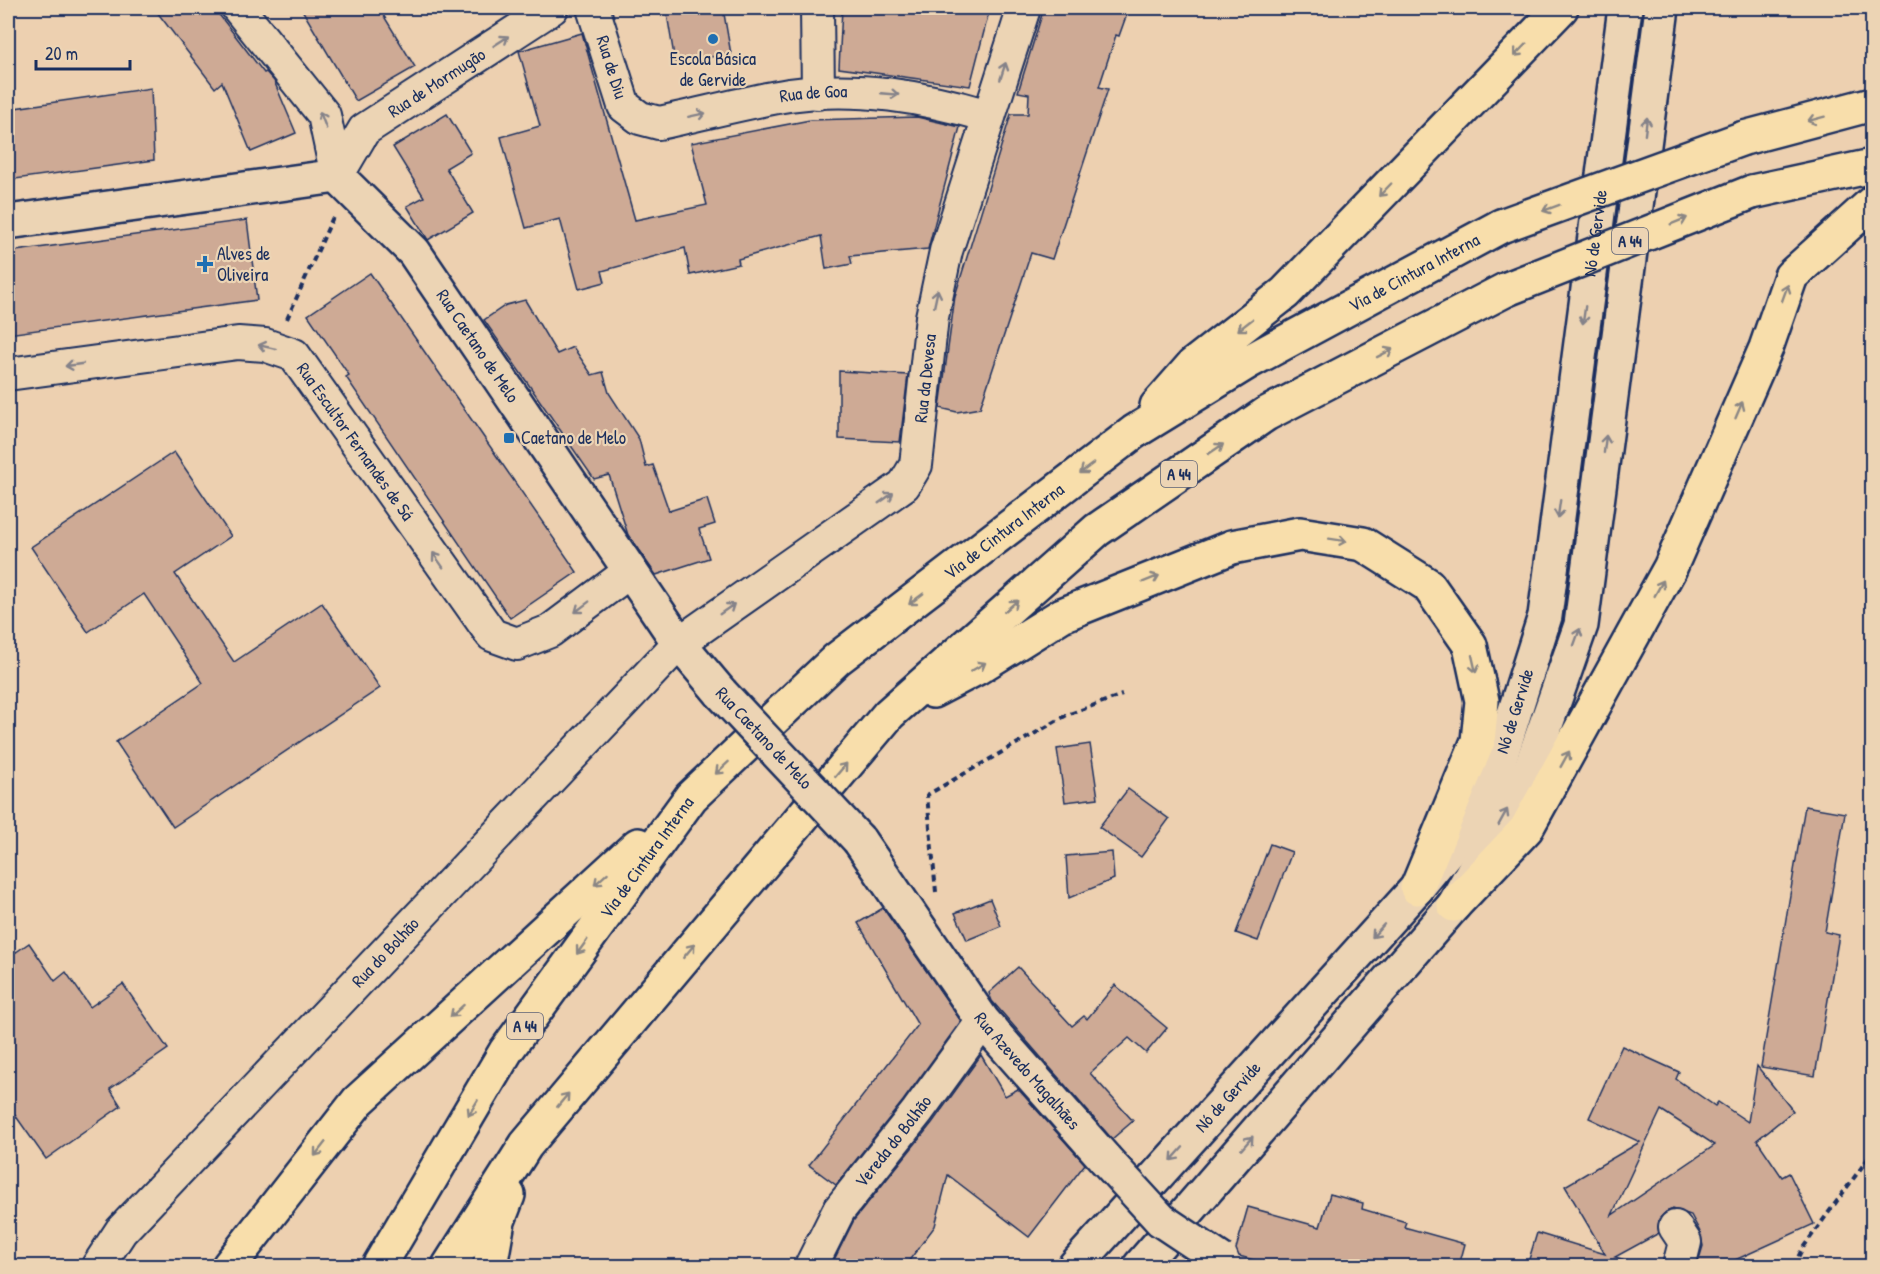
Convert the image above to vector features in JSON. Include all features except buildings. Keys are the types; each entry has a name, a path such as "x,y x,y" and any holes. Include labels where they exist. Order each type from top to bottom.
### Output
{"highway":[{"path":"1134,432 1193,365 1285,293 1561,8"},
{"name":"Via de Cintura Interna","path":"379,1266 506,1051 691,797 837,659 1134,432 1248,362 1501,226 1744,138 1872,104"},
{"name":"A 44","path":"449,1266 525,1145 889,714 1097,530 1266,414 1507,289 1752,192 1872,166"},
{"path":"1454,904 1526,829 1670,568 1766,348 1791,276 1872,203"},
{"path":"889,714 977,668 1062,615 1232,547 1300,534 1363,544 1428,585 1470,645 1482,701 1478,741 1417,888"},
{"path":"229,1266 358,1101 691,797"},
{"path":"490,1266 498,1221 525,1145"}],"main road":[{"name":"Nó de Gervide","path":"1075,1266 1417,888 1462,833 1500,758 1545,616 1625,8"},
{"name":"Nó de Gervide","path":"1140,1266 1454,904 1530,770 1581,625 1662,8"},
{"path":"8,222 342,181"},
{"name":"Rua Caetano de Melo","path":"342,181 414,252 679,643 721,693 859,840"},
{"name":"Rua Azevedo Magalhães","path":"859,840 983,1021 1161,1220 1228,1263"}],"street":[{"path":"237,8 324,116 342,181"},
{"name":"Rua de Mormugão","path":"342,181 364,130 552,8"},
{"name":"Rua de Diu","path":"593,8 624,106 640,118"},
{"path":"817,8 818,93"},
{"name":"Rua da Devesa","path":"679,643 904,485 916,465 932,317 945,251 1024,8"},
{"name":"Rua de Goa","path":"640,118 659,123 790,95 841,91 895,94 944,102 989,116"},
{"name":"Rua Escultor Fernandes de Sá","path":"8,374 238,343 274,348 294,355 492,635 517,644 550,631 629,572"},
{"name":"Rua do Bolhão","path":"98,1266 121,1231 679,643"},
{"name":"Vereda do Bolhão","path":"812,1266 839,1210 917,1112 983,1021"},
{"path":"1676,1227 1685,1242 1679,1266"}],"path":[{"path":"274,348 342,181"},
{"path":"919,926 936,901 927,795 1067,715 1122,695"},
{"path":"1794,1266 1802,1250 1872,1153"}],"place":[{"name":"Escola Básica de Gervide","path":"713,39"},
{"name":"Alves de Oliveira","path":"205,264"},
{"name":"Caetano de Melo","path":"509,438"}]}
